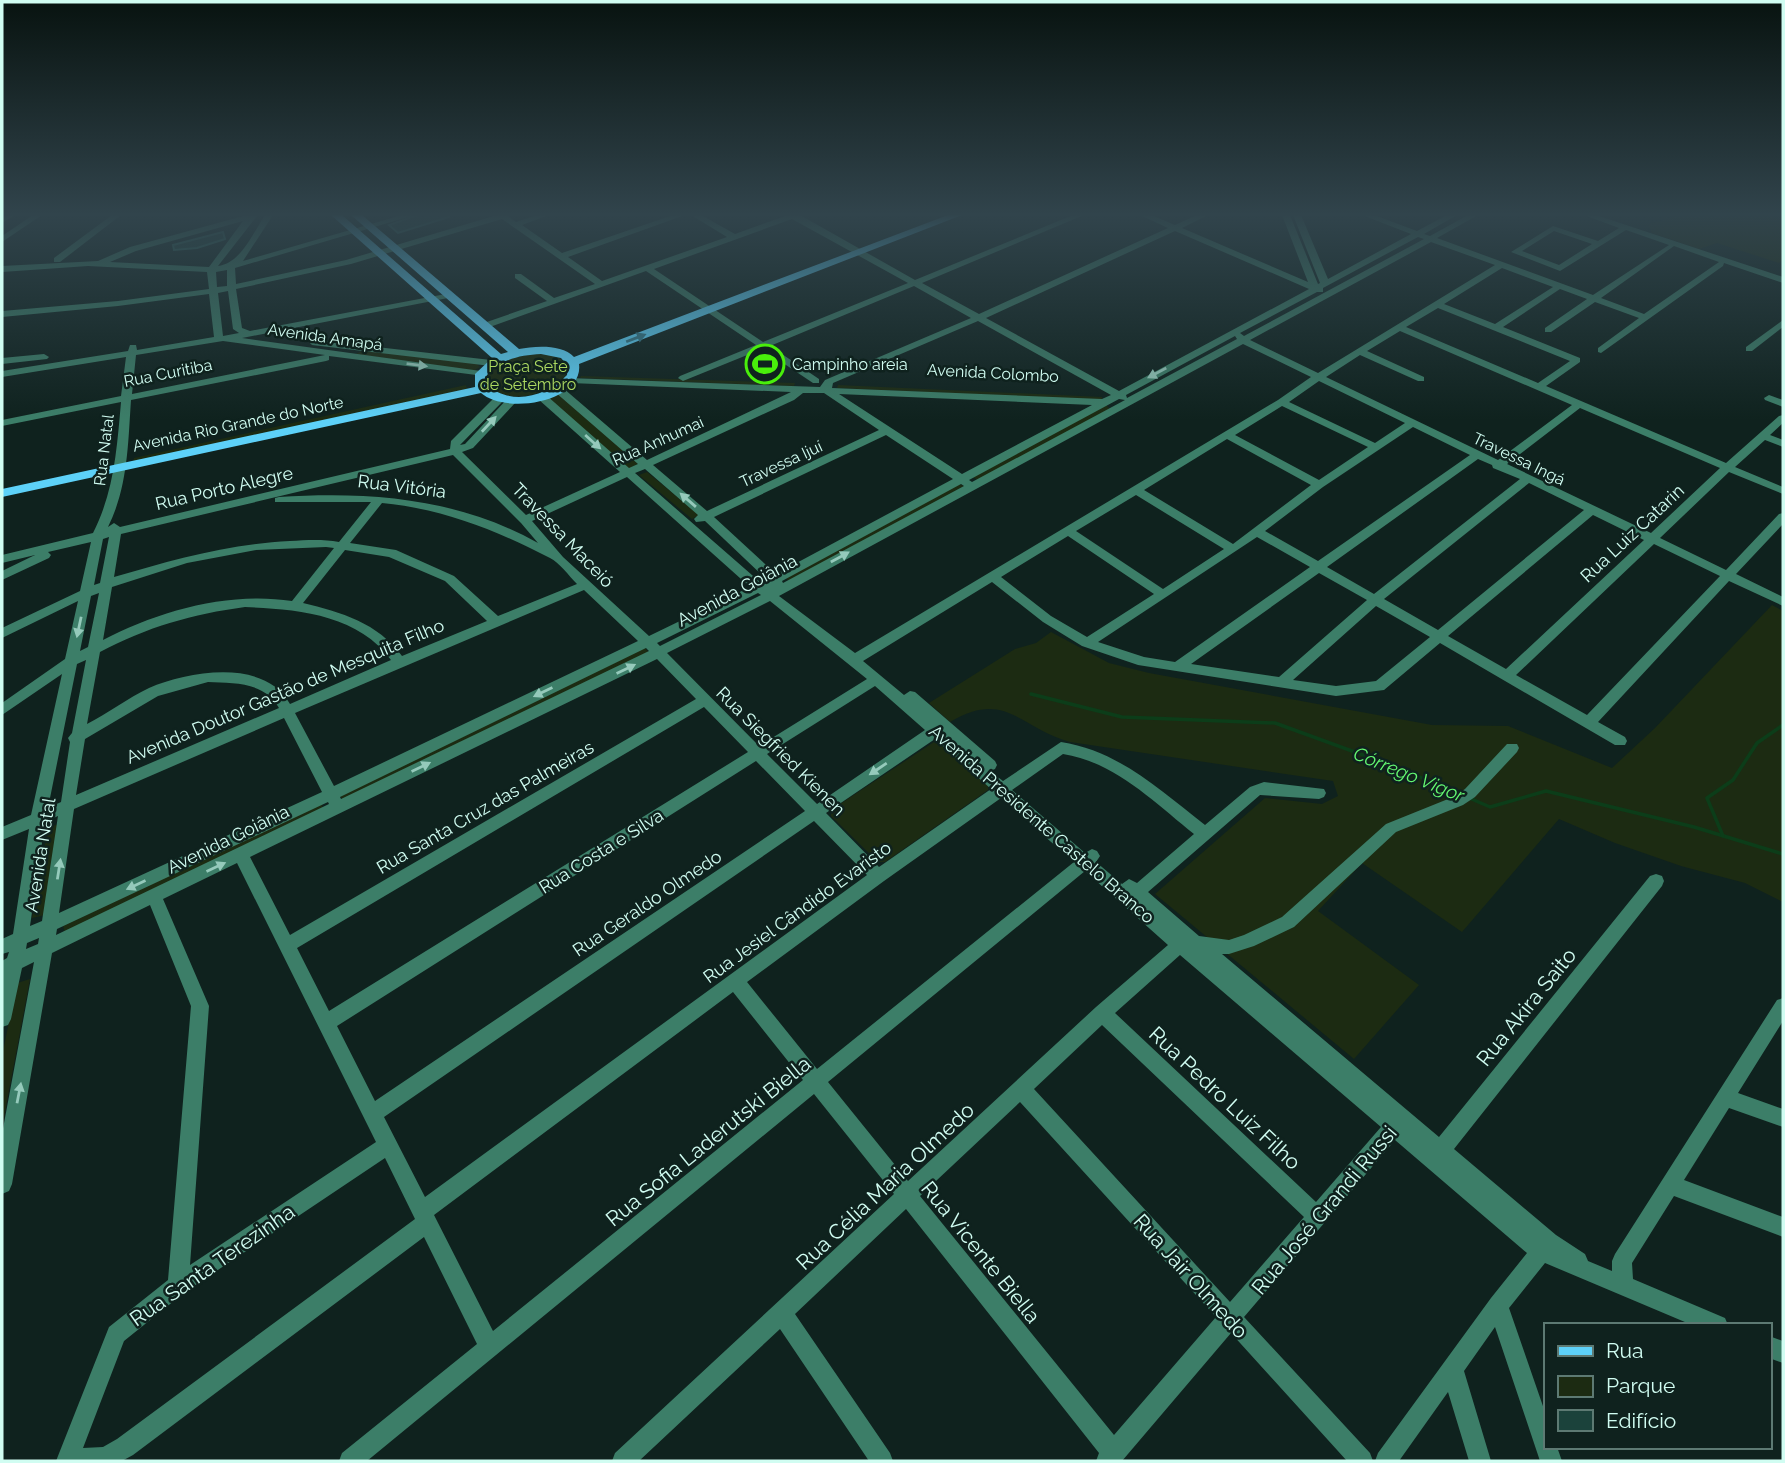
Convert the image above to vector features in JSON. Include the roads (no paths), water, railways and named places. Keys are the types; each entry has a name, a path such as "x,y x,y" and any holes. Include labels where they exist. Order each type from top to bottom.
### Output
{"main road":[{"path":"411,283 469,331 495,361"},
{"path":"435,283 517,353"},
{"path":"570,367 541,350 517,353 495,361 481,380 506,399 542,397 559,390 570,367 697,302 748,283"},
{"path":"570,367 779,283"},
{"path":"469,331 484,326"},
{"name":"Avenida Rio Grande do Norte","path":"2,482 121,461 481,380"},
{"name":"Avenida Rio Grande do Norte","path":"2,494 121,461"}],"street":[{"path":"214,283 218,336"},
{"path":"2,308 10,312 101,306 236,283"},
{"path":"528,283 553,301"},
{"path":"669,283 966,483"},
{"path":"683,378 913,283"},
{"path":"914,283 1117,400"},
{"name":"Rua Anhumai","path":"525,520 816,384 978,318 1054,283"},
{"path":"1314,283 1326,288"},
{"path":"1323,283 1326,288"},
{"path":"1324,283 1326,288"},
{"name":"Avenida Goiânia","path":"1117,400 1129,400 1242,341 1334,283"},
{"name":"Avenida Goiânia","path":"2,947 334,801 653,648 966,483 1117,400 1184,359 1336,283"},
{"path":"857,658 1282,402 1471,283"},
{"path":"1548,283 1646,318"},
{"path":"1548,330 1617,283"},
{"path":"1601,351 1694,283"},
{"path":"231,284 234,307 242,332"},
{"path":"484,326 601,284"},
{"path":"1495,328 1558,287"},
{"path":"2,374 35,363 242,332 428,298 445,292"},
{"path":"1437,304 1577,360 1540,386"},
{"path":"215,311 234,307"},
{"path":"1749,349 1783,323"},
{"path":"1398,327 1783,491"},
{"name":"Avenida Amapá","path":"242,332 350,347 495,361"},
{"name":"Travessa Ingá","path":"1230,335 1231,339 1242,341 1318,377 1497,466 1783,602"},
{"name":"Avenida Amapá","path":"218,336 481,380"},
{"path":"340,355 350,347"},
{"name":"Rua Natal","path":"98,536 111,515 121,461 132,350"},
{"path":"1358,352 1422,379"},
{"name":"Rua Curitiba","path":"2,423 340,355"},
{"path":"1184,359 1196,364"},
{"path":"2,361 35,363"},
{"name":"Avenida Colombo","path":"570,367 683,378 1117,400"},
{"name":"Avenida Colombo","path":"570,367 1104,402 1117,400"},
{"name":"Avenida Presidente Castelo Branco","path":"559,390 707,517 732,541 771,588"},
{"name":"Avenida Presidente Castelo Branco","path":"542,397 715,549 771,588 857,658 1007,785 1186,943 1546,1247 1595,1273 1713,1323"},
{"path":"1769,398 1783,404"},
{"path":"455,451 455,443 506,399"},
{"name":"Avenida Goiânia","path":"966,483 1104,402"},
{"path":"1282,402 1376,447"},
{"path":"1497,466 1578,405"},
{"name":"Rua Luiz Catarin","path":"1507,676 1650,539 1783,418"},
{"path":"1087,643 1233,549 1319,485 1412,423"},
{"name":"Travessa Ijuí","path":"688,524 886,431"},
{"path":"1227,435 1319,485"},
{"path":"1764,436 1783,444"},
{"name":"Rua Porto Alegre","path":"2,559 455,451"},
{"name":"Travessa Maceió","path":"455,451 525,520 559,560 653,648"},
{"path":"1176,668 1476,455"},
{"path":"1281,683 1376,599 1526,480"},
{"path":"1135,490 1233,549"},
{"name":"Rua Vitória","path":"230,505 311,498 379,499 442,508 480,518 559,560"},
{"path":"296,604 379,499"},
{"path":"993,577 1047,618 1087,643 1122,656 1176,668 1336,691 1379,686 1590,511"},
{"name":"Rua Natal","path":"111,515 116,532"},
{"path":"1588,723 1783,517"},
{"path":"1068,531 1162,594"},
{"path":"1256,531 1620,741"},
{"name":"Avenida Natal","path":"2,1184 50,926 93,647 116,532"},
{"name":"Avenida Natal","path":"2,1019 8,966 20,939 38,818 98,536"},
{"path":"715,549 732,541"},
{"path":"2,576 71,543"},
{"path":"2,633 107,582 184,559 232,550 289,544 343,546 391,555 434,570 476,598 496,622"},
{"name":"Avenida Doutor Gastão de Mesquita Filho","path":"2,834 585,585"},
{"path":"2,710 93,647 150,624 231,605 296,604 319,609 360,626 391,649 400,662"},
{"name":"Rua Siegfried Kienen","path":"653,648 878,876"},
{"name":"Avenida Presidente Castelo Branco","path":"857,658 877,680 939,728"},
{"path":"56,742 78,737 154,692 208,677 228,676 256,682 279,696 334,801"},
{"name":"Rua Costa e Silva","path":"325,1023 877,680"},
{"name":"Rua Santa Cruz das Palmeiras","path":"286,946 704,702"},
{"name":"Rua Geraldo Olmedo","path":"372,1114 939,728"},
{"name":"Rua Jesiel Cândido Evaristo","path":"424,1218 735,981 878,876 1061,748 1082,751 1117,768 1205,834"},
{"path":"1186,943 1229,947 1288,922 1391,828 1464,797 1512,748"},
{"path":"1136,893 1255,791 1264,789 1319,793"},
{"name":"Avenida Goiânia","path":"8,966 241,855 334,801"},
{"path":"241,855 490,1346"},
{"name":"Avenida Presidente Castelo Branco","path":"1089,858 1136,893 1186,943"},
{"name":"Rua Sofia Laderutski Biella","path":"350,1461 1089,858"},
{"name":"Rua Akira Saito","path":"1437,1155 1656,881"},
{"path":"155,896 197,995 201,1019 178,1285"},
{"name":"Rua Célia Maria Olmedo","path":"630,1459 1102,1013 1186,943"},
{"path":"2,982 8,966"},
{"name":"Rua Vicente Biella","path":"735,981 1111,1457"},
{"path":"1623,1285 1622,1261 1783,1006"},
{"name":"Rua Pedro Luiz Filho","path":"1102,1013 1317,1216"},
{"name":"Rua Jair Olmedo","path":"1021,1090 1362,1461"},
{"path":"1725,1098 1783,1118"},
{"name":"Rua José Grandi Russi","path":"1111,1457 1398,1122"},
{"name":"Rua Santa Terezinha","path":"388,1145 178,1285 116,1334 66,1461 105,1458 125,1447 424,1218"},
{"path":"1670,1185 1783,1227"},
{"path":"1386,1461 1498,1306 1546,1247"},
{"path":"1498,1306 1544,1440"},
{"path":"782,1314 882,1461"},
{"path":"1452,1368 1480,1461"}],"waterway":[{"name":"Córrego Vigor","path":"1031,694 1122,717 1275,723 1396,767 1460,794"},
{"path":"1723,836 1707,798 1733,780 1757,743 1783,725"},
{"name":"Córrego Vigor","path":"1467,797 1490,807 1546,791 1723,836"},
{"name":"Córrego Vigor","path":"1723,836 1783,854"}],"place":[{"name":"Campinho areia","path":"765,364"}],"park label":[{"name":"Praça Sete de Setembro","path":"528,375"}]}
